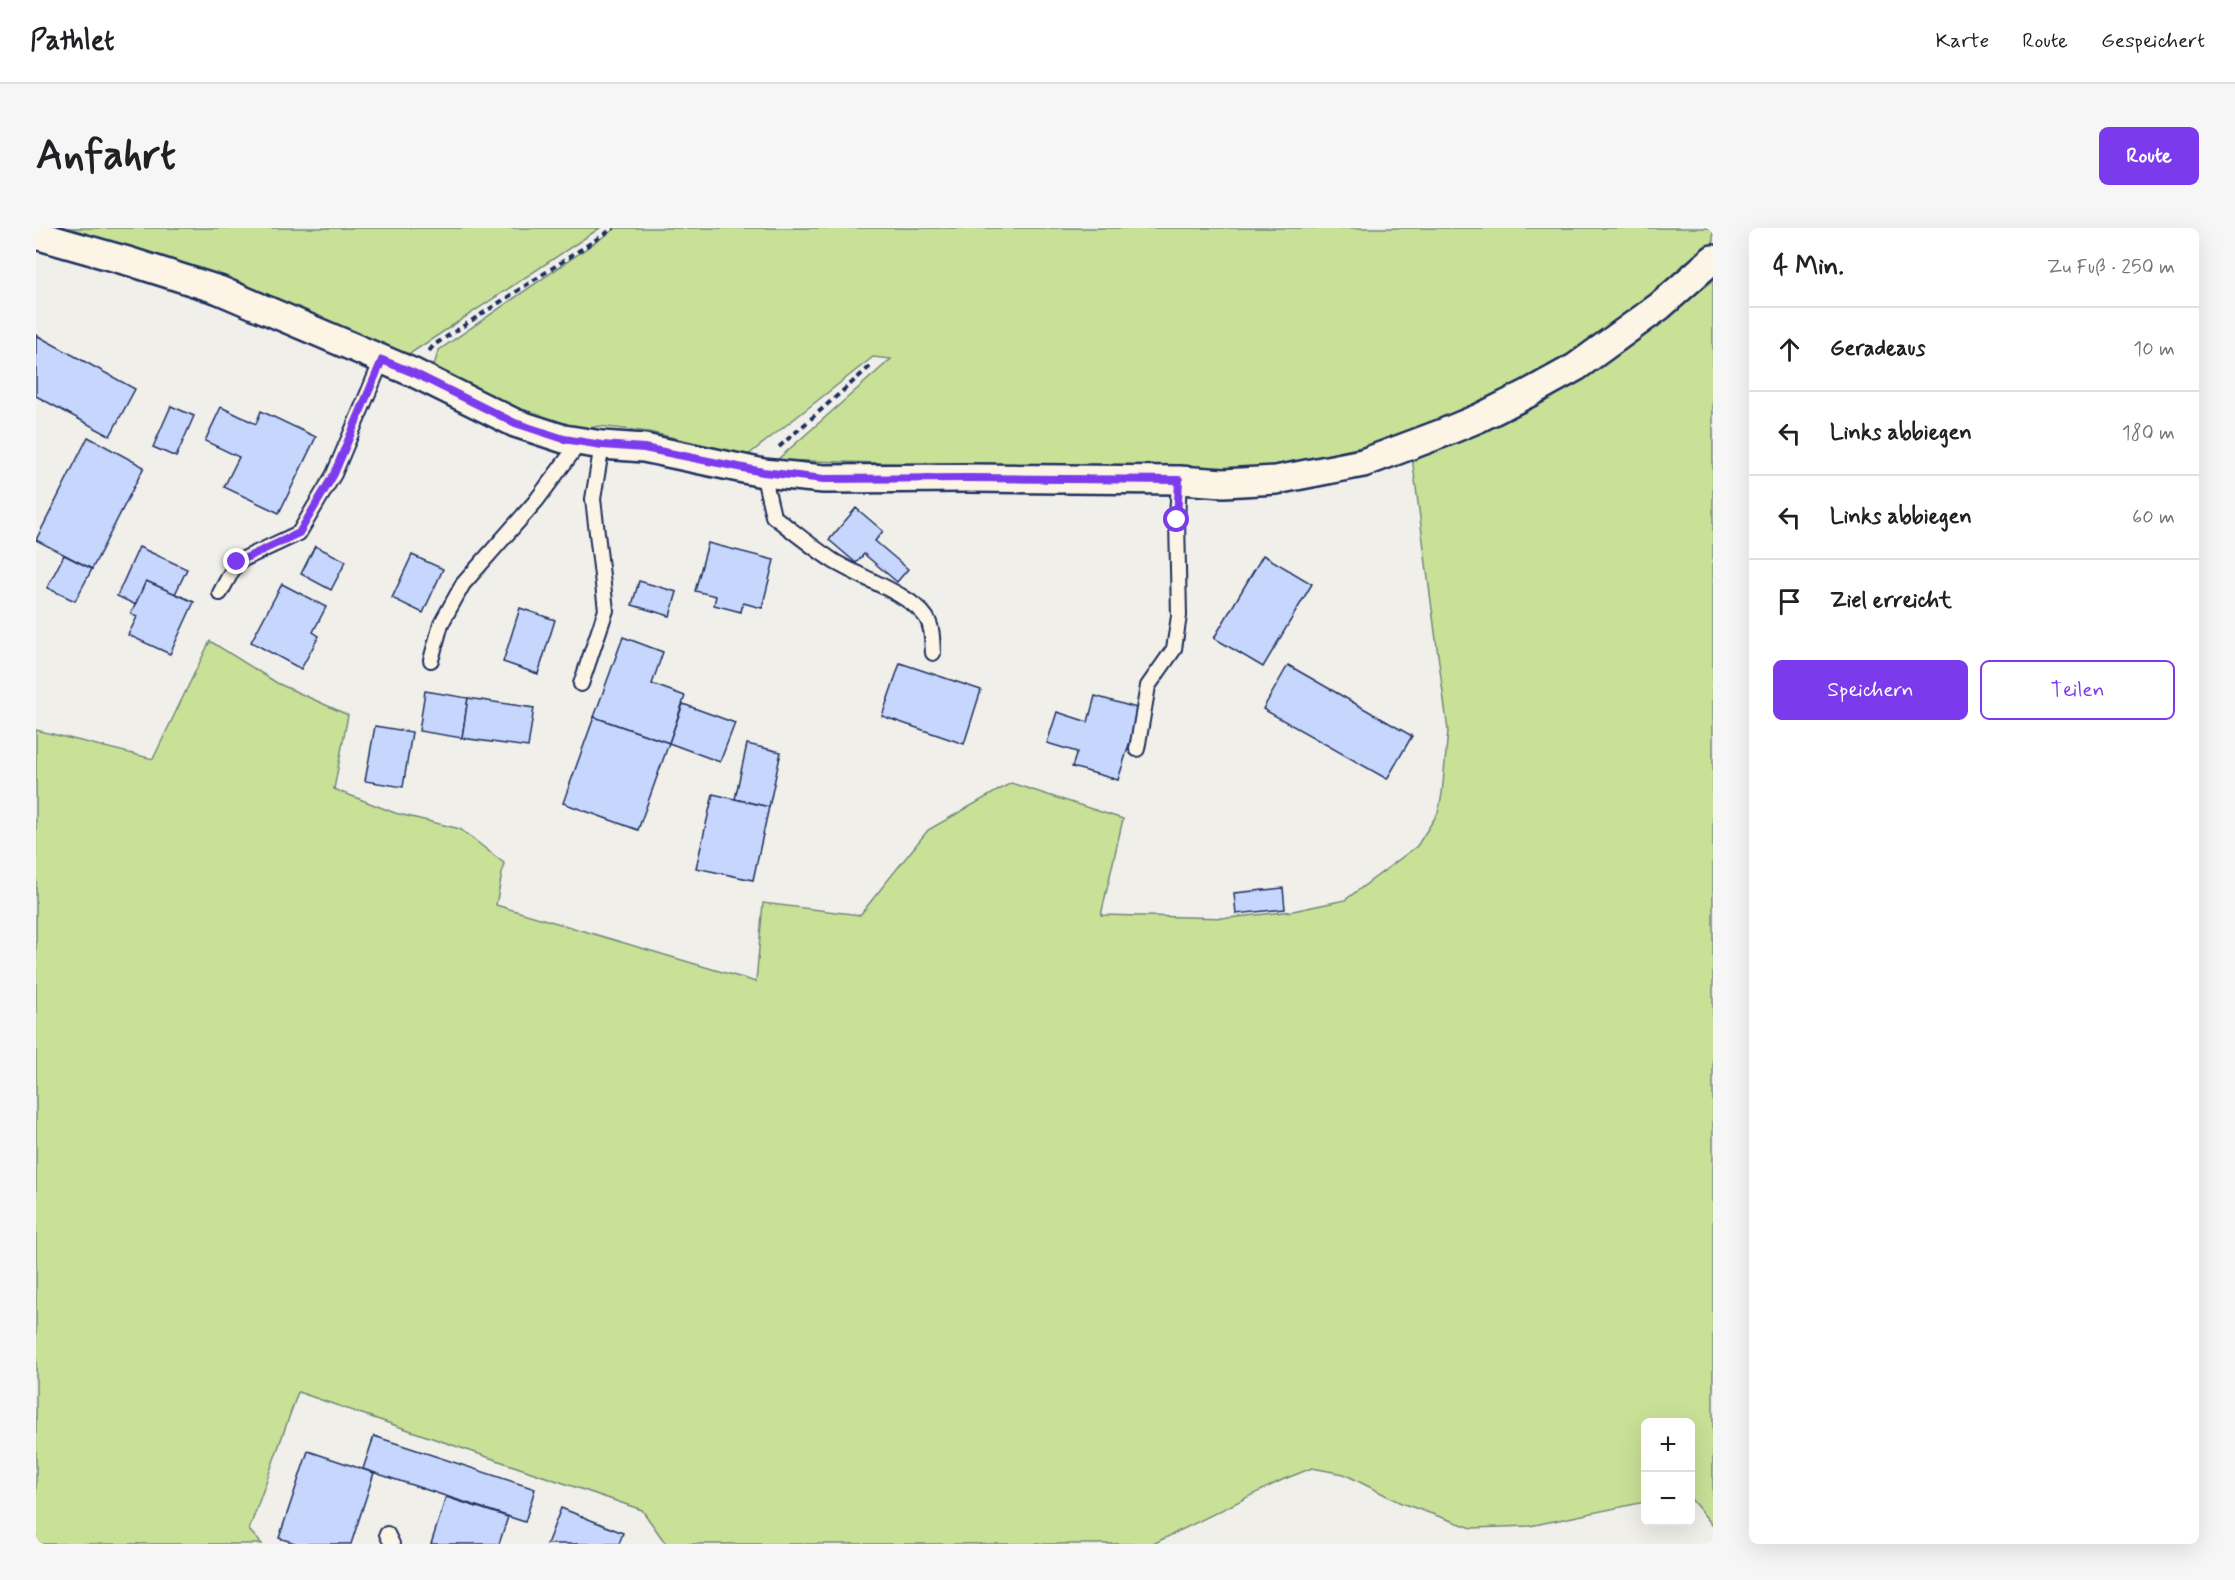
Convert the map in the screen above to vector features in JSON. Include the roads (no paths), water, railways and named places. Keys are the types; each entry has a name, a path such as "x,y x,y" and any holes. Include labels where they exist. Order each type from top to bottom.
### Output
{"street":[{"path":"36,235 219,290 414,373 515,423 591,444 644,448 763,472 824,479 1179,480 1224,483 1276,480 1363,463 1443,433 1529,393 1576,367 1660,306 1713,259"}],"lane":[{"path":"220,593 237,562 299,533 334,474 382,360"},
{"path":"431,660 441,624 463,584 536,501 591,444"},
{"path":"581,684 606,610 593,499 591,444"},
{"path":"763,472 773,516 833,560 920,610 928,619 932,629 933,653"},
{"path":"1137,749 1148,686 1174,649 1179,616 1177,520 1179,480"}]}
